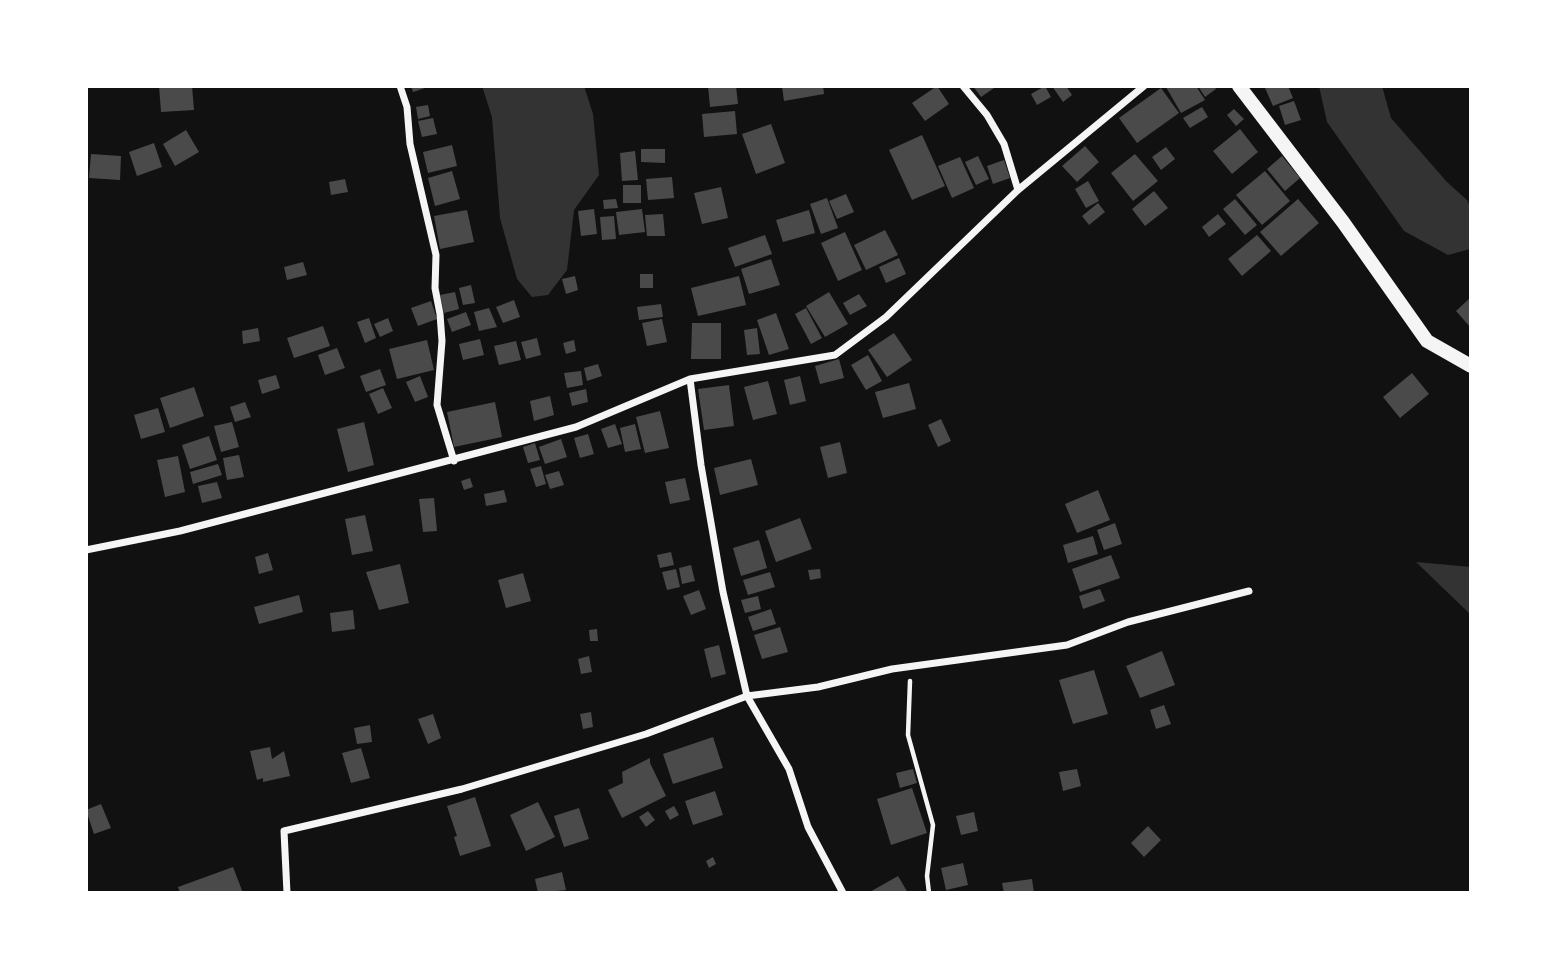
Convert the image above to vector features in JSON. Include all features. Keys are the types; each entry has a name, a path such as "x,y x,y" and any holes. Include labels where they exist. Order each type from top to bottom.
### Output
{"main road":[{"path":"1239,86 1343,222 1427,341 1471,366"}],"street":[{"path":"400,86 407,107 411,144 436,255 435,288 442,341 437,405 454,461"},
{"path":"963,86 987,115 1004,144 1018,190"},
{"path":"86,550 180,531 576,427 690,379 835,355 886,317 1018,190 1144,86"},
{"path":"690,379 701,465 723,592 747,696 789,769 808,827 844,893"},
{"path":"287,893 284,831 462,789 646,734 747,696 818,687 911,666 1067,645 1128,622 1249,591"}],"path":[{"path":"911,666 908,735 933,825 927,876 929,893"}],"shaded area":[{"path":"482,86 584,86 593,114 599,175 574,210 567,270 548,295 532,297 517,279 500,218 492,117"},
{"path":"1319,86 1382,86 1391,118 1447,182 1467,200 1471,209 1470,249 1448,255 1404,231 1327,122"},
{"path":"1416,562 1471,567 1471,615"}],"building":[{"path":"159,86 192,86 194,110 161,112"},
{"path":"411,86 431,86 413,92"},
{"path":"708,86 736,86 738,104 710,107"},
{"path":"782,86 823,86 824,94 784,101"},
{"path":"937,86 949,104 925,121 912,103"},
{"path":"973,86 997,86 981,97"},
{"path":"1045,86 1051,97 1037,105 1031,94"},
{"path":"1052,86 1066,86 1072,95 1063,102"},
{"path":"1196,86 1205,100 1181,113 1166,87"},
{"path":"1198,86 1214,86 1216,89 1205,97"},
{"path":"1288,86 1293,98 1273,106 1265,88"},
{"path":"1161,88 1179,113 1137,143 1119,118"},
{"path":"1294,101 1301,120 1285,125 1279,106"},
{"path":"428,105 430,116 418,119 416,107"},
{"path":"1202,107 1208,117 1190,128 1183,118"},
{"path":"1234,109 1244,119 1236,126 1227,115"},
{"path":"735,111 737,134 704,137 702,114"},
{"path":"433,118 437,134 422,137 418,121"},
{"path":"771,124 785,163 756,174 742,134"},
{"path":"1240,129 1258,152 1232,174 1213,151"},
{"path":"186,130 199,152 175,166 163,144"},
{"path":"922,135 945,186 912,200 889,150"},
{"path":"154,143 162,167 137,176 129,152"},
{"path":"452,145 457,166 428,173 423,152"},
{"path":"1085,146 1099,162 1077,182 1062,166"},
{"path":"1166,147 1175,159 1161,170 1152,157"},
{"path":"641,149 665,149 665,163 641,162"},
{"path":"635,151 638,180 622,181 620,153"},
{"path":"91,154 121,156 120,180 89,178"},
{"path":"1135,154 1158,181 1133,201 1111,173"},
{"path":"978,156 989,179 976,185 965,162"},
{"path":"1282,156 1300,178 1285,191 1267,169"},
{"path":"960,157 974,188 952,198 938,166"},
{"path":"1004,160 1010,178 993,184 987,166"},
{"path":"452,171 460,199 435,206 428,178"},
{"path":"1265,171 1290,201 1262,225 1236,195"},
{"path":"672,177 674,198 648,200 646,179"},
{"path":"345,179 348,192 331,195 329,182"},
{"path":"1088,181 1099,201 1086,208 1075,189"},
{"path":"623,185 641,185 641,203 623,203"},
{"path":"721,187 728,218 702,224 694,193"},
{"path":"1154,191 1168,208 1145,226 1132,209"},
{"path":"846,194 854,212 837,219 829,201"},
{"path":"827,198 838,228 821,234 810,204"},
{"path":"616,199 618,208 604,209 603,200"},
{"path":"1235,199 1257,225 1245,235 1223,209"},
{"path":"1298,199 1319,223 1281,256 1260,232"},
{"path":"1098,203 1105,212 1089,225 1082,216"},
{"path":"594,209 597,234 581,236 578,211"},
{"path":"642,209 645,232 619,235 616,212"},
{"path":"467,210 474,242 440,249 434,216"},
{"path":"809,210 815,233 783,242 776,220"},
{"path":"663,214 665,236 647,236 645,215"},
{"path":"1218,214 1226,224 1209,237 1202,227"},
{"path":"614,216 616,239 602,240 600,217"},
{"path":"885,230 898,255 866,270 854,245"},
{"path":"845,232 862,270 838,281 821,243"},
{"path":"765,235 772,254 735,267 728,248"},
{"path":"1257,235 1271,251 1242,276 1228,259"},
{"path":"899,258 906,274 886,283 879,267"},
{"path":"771,259 780,285 749,294 741,269"},
{"path":"303,262 307,275 287,280 284,267"},
{"path":"640,274 653,274 653,288 640,288"},
{"path":"575,276 578,290 566,294 562,279"},
{"path":"739,276 746,305 698,316 691,288"},
{"path":"471,285 475,303 463,305 459,288"},
{"path":"455,292 459,309 444,313 440,295"},
{"path":"829,292 848,324 825,337 806,306"},
{"path":"859,294 867,306 850,315 843,303"},
{"path":"1471,297 1471,328 1456,311"},
{"path":"514,300 520,317 503,323 496,307"},
{"path":"431,301 437,319 418,326 411,308"},
{"path":"661,304 663,317 639,320 637,307"},
{"path":"489,308 497,327 479,331 474,312"},
{"path":"806,308 822,338 811,344 795,314"},
{"path":"466,312 471,325 452,332 447,319"},
{"path":"776,313 789,349 769,355 757,320"},
{"path":"369,318 376,338 365,343 357,322"},
{"path":"388,318 393,331 380,337 374,324"},
{"path":"662,319 667,342 647,346 642,323"},
{"path":"692,323 721,323 721,359 691,359"},
{"path":"323,326 330,346 294,358 287,338"},
{"path":"258,328 260,341 243,344 242,331"},
{"path":"757,328 760,354 747,355 744,330"},
{"path":"894,333 912,360 887,377 868,350"},
{"path":"537,338 541,355 526,359 521,342"},
{"path":"480,339 484,355 463,360 459,344"},
{"path":"427,340 434,370 397,379 389,349"},
{"path":"574,340 576,351 566,354 563,343"},
{"path":"516,341 521,360 499,365 494,346"},
{"path":"337,348 345,368 325,375 318,355"},
{"path":"868,355 882,381 866,390 851,365"},
{"path":"839,359 844,378 820,384 815,366"},
{"path":"598,364 602,376 587,381 584,368"},
{"path":"380,369 386,385 366,392 360,376"},
{"path":"581,371 583,385 567,388 564,373"},
{"path":"1412,373 1429,394 1400,418 1383,397"},
{"path":"276,375 280,388 262,394 258,380"},
{"path":"420,376 428,397 415,402 406,382"},
{"path":"800,376 806,401 790,405 784,380"},
{"path":"768,381 777,414 753,420 744,387"},
{"path":"909,383 916,409 883,418 875,392"},
{"path":"729,385 734,426 704,430 698,389"},
{"path":"194,387 204,416 170,428 160,398"},
{"path":"383,388 392,408 378,414 369,394"},
{"path":"586,389 588,402 572,406 569,393"},
{"path":"550,396 554,415 534,421 530,401"},
{"path":"245,402 251,417 235,422 230,407"},
{"path":"495,402 502,437 454,447 447,412"},
{"path":"158,408 165,432 141,439 134,415"},
{"path":"660,411 669,448 645,453 636,417"},
{"path":"941,419 951,441 938,447 928,425"},
{"path":"232,422 239,447 221,452 214,426"},
{"path":"364,422 374,465 348,472 337,429"},
{"path":"615,424 622,444 608,448 601,429"},
{"path":"635,424 641,449 625,452 620,428"},
{"path":"588,434 594,454 580,458 574,438"},
{"path":"209,436 217,460 190,469 182,445"},
{"path":"561,439 567,457 545,464 539,447"},
{"path":"840,442 847,473 828,478 820,447"},
{"path":"535,443 540,460 528,463 523,447"},
{"path":"239,455 244,477 227,480 223,458"},
{"path":"178,456 185,492 165,497 157,460"},
{"path":"751,459 758,485 720,495 714,468"},
{"path":"218,464 222,475 193,484 190,472"},
{"path":"541,466 546,484 536,487 530,469"},
{"path":"559,471 564,485 550,489 545,475"},
{"path":"470,478 473,487 464,490 461,481"},
{"path":"685,478 690,500 670,504 665,482"},
{"path":"217,482 222,498 202,503 198,486"},
{"path":"504,490 507,502 486,506 484,494"},
{"path":"1098,490 1110,520 1077,533 1065,504"},
{"path":"434,498 437,531 423,532 419,499"},
{"path":"365,515 373,551 352,555 345,519"},
{"path":"800,518 812,549 776,562 765,531"},
{"path":"1115,523 1122,544 1104,550 1097,530"},
{"path":"1093,536 1098,554 1068,563 1063,545"},
{"path":"759,540 767,568 741,576 733,548"},
{"path":"671,552 674,565 660,568 657,555"},
{"path":"268,553 273,570 259,574 255,557"},
{"path":"1111,555 1120,578 1080,592 1072,569"},
{"path":"400,564 409,603 379,610 366,572"},
{"path":"691,565 695,581 682,584 679,568"},
{"path":"676,569 680,587 667,590 662,572"},
{"path":"820,569 821,578 810,580 808,570"},
{"path":"770,572 775,587 748,595 743,580"},
{"path":"523,573 531,601 506,608 498,580"},
{"path":"1100,589 1105,601 1083,609 1079,596"},
{"path":"699,590 706,609 691,615 683,596"},
{"path":"299,595 303,612 259,624 254,607"},
{"path":"758,596 761,609 745,613 741,600"},
{"path":"771,609 776,624 753,631 748,617"},
{"path":"353,610 355,629 332,632 330,613"},
{"path":"780,627 788,652 762,659 754,635"},
{"path":"597,629 598,641 590,641 589,630"},
{"path":"719,645 726,674 711,678 704,649"},
{"path":"1162,651 1175,685 1140,698 1126,666"},
{"path":"589,656 592,672 581,674 578,659"},
{"path":"1094,670 1108,714 1073,724 1059,680"},
{"path":"1164,705 1171,724 1156,729 1150,710"},
{"path":"591,712 593,727 583,729 580,714"},
{"path":"433,714 441,738 428,744 418,719"},
{"path":"370,725 372,742 357,744 354,728"},
{"path":"713,737 723,768 673,784 663,754"},
{"path":"270,747 272,759 284,751 290,776 263,782 263,778 257,780 250,751"},
{"path":"361,748 370,778 351,783 342,753"},
{"path":"650,758 666,796 622,818 608,790 623,783 622,772"},
{"path":"913,769 917,783 900,788 896,773"},
{"path":"1077,769 1081,786 1063,791 1059,772"},
{"path":"912,788 927,833 891,845 877,799"},
{"path":"715,791 723,815 693,825 685,801"},
{"path":"475,797 491,846 460,856 454,837 457,836 447,806"},
{"path":"538,802 555,837 526,851 510,815"},
{"path":"101,804 111,828 94,834 86,810"},
{"path":"674,806 679,815 670,820 665,811"},
{"path":"579,808 589,839 564,847 554,816"},
{"path":"648,811 655,820 646,827 639,817"},
{"path":"974,812 978,831 961,835 956,816"},
{"path":"1148,826 1161,840 1144,857 1131,843"},
{"path":"713,857 716,864 709,868 706,861"},
{"path":"963,863 968,885 946,890 941,868"},
{"path":"233,867 243,893 180,893 178,887"},
{"path":"562,872 566,890 538,893 535,879"},
{"path":"898,876 908,893 868,893"},
{"path":"1032,879 1034,893 1004,893 1002,883"}]}
